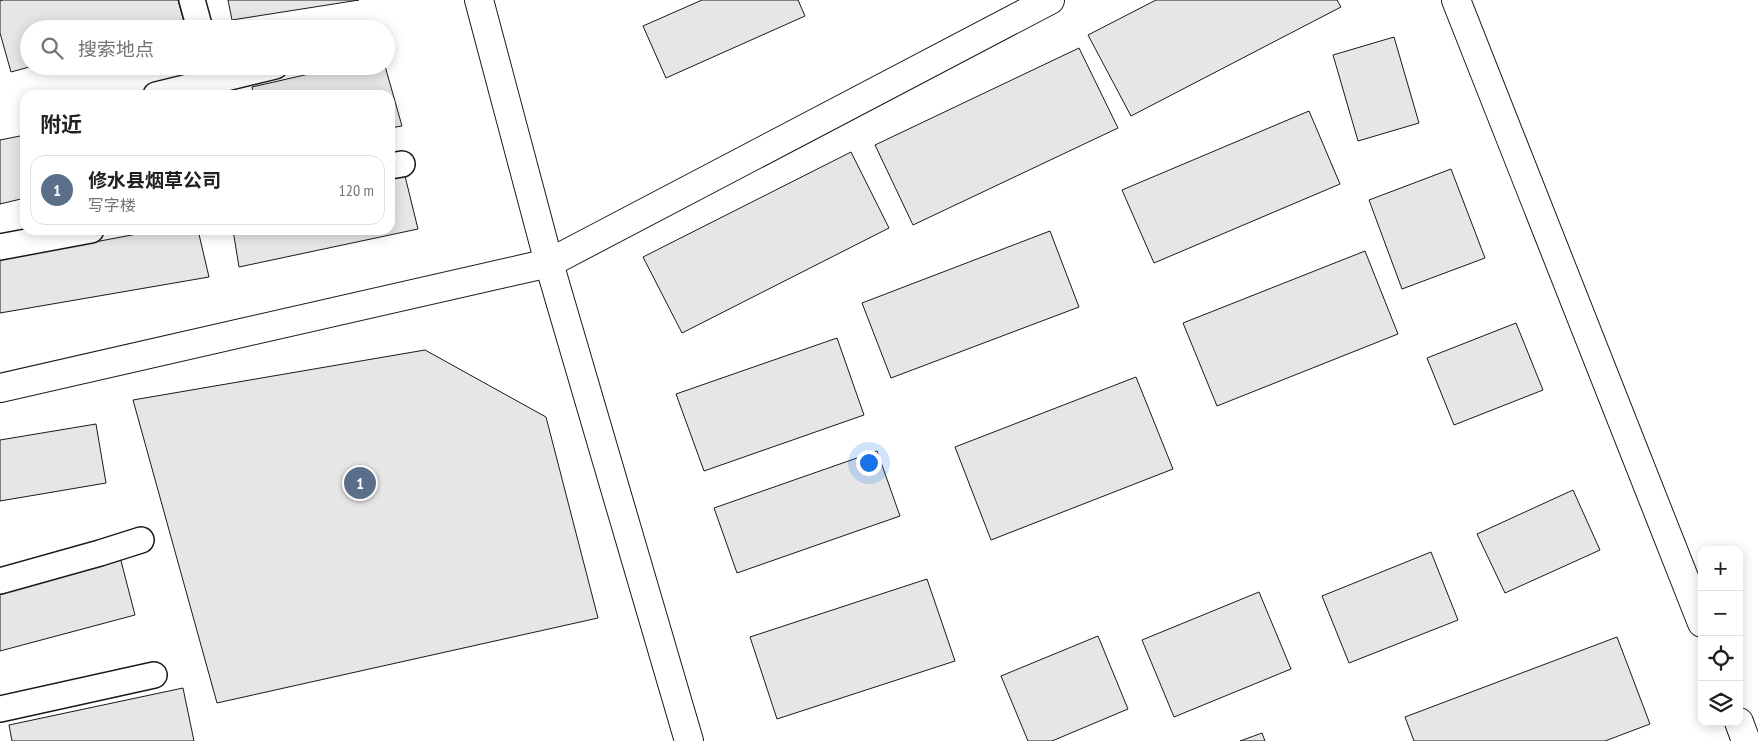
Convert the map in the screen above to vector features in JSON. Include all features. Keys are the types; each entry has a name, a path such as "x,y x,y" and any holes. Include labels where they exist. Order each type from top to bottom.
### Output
{"street":[{"path":"192,0 198,20"},
{"path":"479,0 549,263 689,741"},
{"path":"3,383 549,263 1050,0"},
{"path":"1456,0 1698,613"},
{"path":"177,90 238,75"},
{"path":"0,247 64,235"},
{"path":"0,582 141,540"},
{"path":"0,709 154,675"},
{"path":"1740,726 1746,741"}],"building":[{"path":"178,0 184,20 20,20 20,70 11,72 0,33 0,1"},
{"path":"228,0 359,0 232,20"},
{"path":"702,0 798,0 805,16 666,78 643,26"},
{"path":"1156,0 1337,0 1341,7 1131,116 1088,35"},
{"path":"1394,37 1419,123 1358,141 1333,55"},
{"path":"1079,48 1118,128 913,225 875,145"},
{"path":"305,75 388,75 392,90 253,90 252,87"},
{"path":"395,101 402,126 395,127"},
{"path":"1309,111 1340,184 1154,263 1122,190"},
{"path":"20,136 20,199 0,204 0,140"},
{"path":"851,152 889,228 682,333 643,257"},
{"path":"1451,169 1485,258 1402,289 1369,200"},
{"path":"405,176 418,229 395,234 395,179"},
{"path":"1050,231 1079,307 891,378 862,303"},
{"path":"132,235 199,235 209,277 0,313 0,260"},
{"path":"234,235 390,235 239,267"},
{"path":"1365,251 1398,334 1217,406 1183,323"},
{"path":"1516,323 1543,390 1454,425 1427,358"},
{"path":"837,338 864,415 704,471 676,394"},
{"path":"425,350 546,417 598,618 217,703 133,400"},
{"path":"1136,377 1173,469 991,540 955,447"},
{"path":"96,424 106,483 0,501 0,440"},
{"path":"877,451 900,516 737,573 714,508"},
{"path":"1573,490 1600,550 1505,593 1477,534"},
{"path":"1431,552 1458,620 1349,663 1322,596"},
{"path":"120,557 135,615 0,651 0,589"},
{"path":"927,579 955,661 777,719 750,637"},
{"path":"1259,592 1291,669 1174,717 1142,640"},
{"path":"1098,636 1128,709 1052,741 1028,741 1001,676"},
{"path":"1617,637 1650,724 1605,741 1414,741 1405,717"},
{"path":"183,688 194,741 12,741 9,725"},
{"path":"1262,733 1265,741 1240,741"}],"place":[{"name":"修水县烟草公司","path":"360,483"}]}
